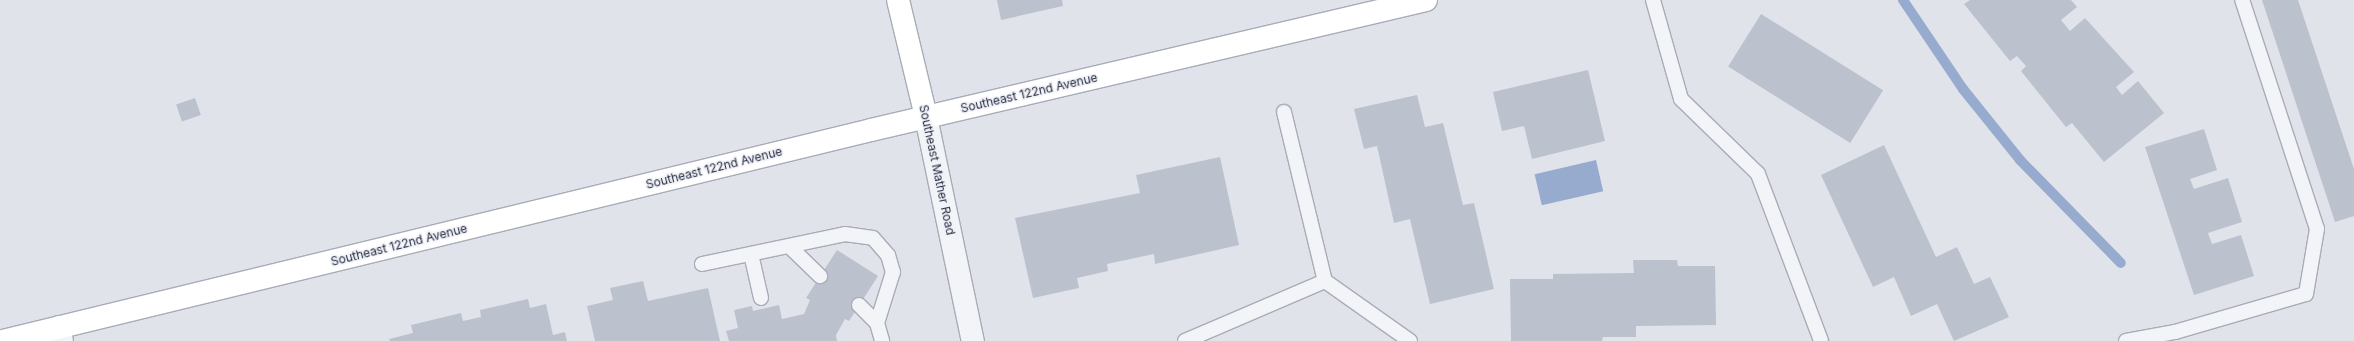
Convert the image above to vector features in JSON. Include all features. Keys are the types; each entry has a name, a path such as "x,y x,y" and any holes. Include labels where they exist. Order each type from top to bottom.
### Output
{"main road":[{"name":"Southeast Mather Road","path":"898,0 926,117"},
{"name":"Southeast 122nd Avenue","path":"3,341 60,334 926,117 1426,0"}],"street":[{"name":"Southeast Mather Road","path":"926,117 973,341"}],"lane":[{"path":"1653,0 1681,99 1758,174 1821,341"},
{"path":"2126,341 2175,332 2306,294 2317,229 2242,0"},
{"path":"1284,112 1326,281 1410,341"},
{"path":"702,264 790,247 845,234 873,238 888,255 893,272 877,323"},
{"path":"790,247 820,276"},
{"path":"751,254 761,298"},
{"path":"1185,341 1326,281"},
{"path":"859,305 877,323 882,341"}],"water":[{"path":"1596,160 1603,191 1542,205 1535,174"}],"building":[{"path":"997,0 1062,0 1063,6 1001,20"},
{"path":"1970,0 2071,0 2077,7 2061,20 2070,31 2085,18 2134,72 2116,87 2122,95 2138,81 2164,113 2104,162 2072,123 2066,127 2021,71 2026,66 2017,56 2010,61 1964,4"},
{"path":"2262,0 2298,0 2354,169 2354,216 2335,222"},
{"path":"1761,14 1883,90 1850,143 1728,67"},
{"path":"1588,70 1605,141 1532,159 1524,126 1502,131 1493,92"},
{"path":"1417,95 1425,127 1443,123 1463,205 1474,203 1494,289 1430,304 1410,219 1394,223 1377,146 1364,149 1354,109"},
{"path":"195,98 201,115 182,122 176,105"},
{"path":"2204,129 2217,170 2190,179 2194,189 2228,178 2242,222 2208,233 2212,244 2241,235 2254,276 2194,295 2145,147"},
{"path":"1884,145 1936,257 1957,247 1974,284 1990,277 2009,317 1954,341 1937,304 1911,316 1894,277 1873,287 1821,175"},
{"path":"1220,157 1239,245 1155,264 1154,254 1107,264 1108,271 1077,278 1079,288 1033,298 1015,218 1140,193 1136,175"},
{"path":"837,250 878,276 849,321 845,319 836,335 837,341 729,341 726,331 738,328 734,310 752,306 753,311 779,305 782,319 804,314 810,300 806,298"},
{"path":"1633,260 1677,260 1678,266 1715,266 1716,325 1636,326 1636,337 1603,337 1602,341 1511,341 1510,279 1553,279 1553,274 1634,273"},
{"path":"643,281 648,301 708,288 720,341 595,341 587,306 613,300 610,288"},
{"path":"528,299 530,308 546,304 553,335 565,332 567,341 390,341 389,339 413,333 411,325 461,313 463,321 481,317 480,310"}],"waterway":[{"path":"1903,0 1963,89 2020,160 2121,263"}]}
